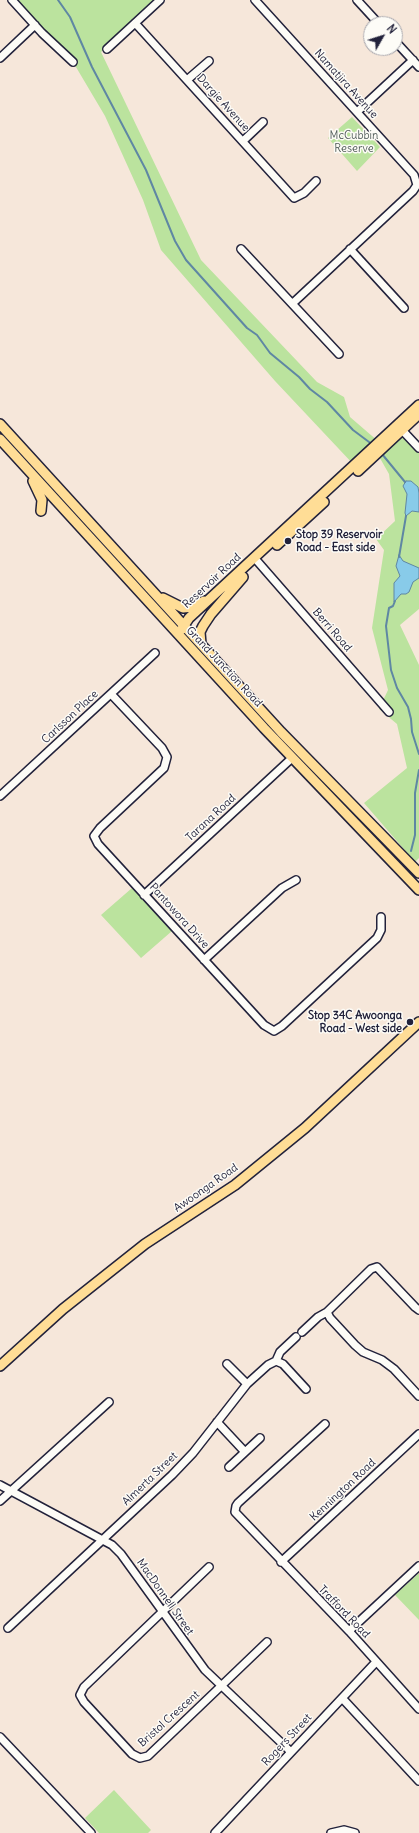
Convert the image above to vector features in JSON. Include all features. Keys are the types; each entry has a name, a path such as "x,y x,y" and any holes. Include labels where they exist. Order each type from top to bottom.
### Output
{"main road":[{"name":"Reservoir Road","path":"400,428 419,406"},
{"name":"Reservoir Road","path":"184,626 190,618 256,560 381,444 419,414"},
{"name":"Grand Junction Road","path":"0,424 281,732 419,873"},
{"name":"Grand Junction Road","path":"0,439 292,758 419,890"},
{"path":"23,464 41,496 41,512"},
{"path":"55,500 63,492"},
{"path":"62,508 70,500"},
{"name":"Reservoir Road","path":"184,626 193,623 243,577 256,560"},
{"path":"201,644 200,632 206,622 243,577"},
{"path":"149,588 171,603 183,608 193,607 214,596"},
{"path":"177,633 184,626"},
{"path":"281,732 290,748 292,758 310,762"},
{"name":"Awoonga Road","path":"0,1366 63,1309 145,1244 235,1185 299,1133 419,1022"}],"street":[{"path":"12,0 73,62"},
{"path":"107,49 160,0"},
{"name":"Namatjira Avenue","path":"255,0 414,175 417,185 412,191 350,249"},
{"path":"357,0 372,16"},
{"name":"Dargie Avenue","path":"136,23 294,198 304,193 316,181"},
{"path":"0,58 35,25"},
{"path":"403,50 419,67"},
{"path":"357,112 412,60"},
{"path":"187,80 209,61"},
{"path":"242,141 263,122"},
{"path":"241,249 340,354"},
{"path":"293,303 350,249 404,308"},
{"path":"400,428 419,448"},
{"name":"Berri Road","path":"256,560 389,712"},
{"name":"Carlsson Place","path":"0,796 155,653"},
{"name":"Pantowora Drive","path":"111,694 162,748 167,757 164,768 100,828 94,836 98,844 264,1025 274,1031 282,1026 377,938 381,930 381,917"},
{"name":"Tarana Road","path":"144,894 292,758"},
{"path":"204,960 282,888 296,880"},
{"name":"Almerta Street","path":"8,1628 172,1475 193,1452 247,1384 268,1365 276,1361 280,1352 318,1317 327,1312 371,1269 377,1267 419,1310"},
{"path":"327,1312 330,1318 355,1345 363,1352 382,1360 394,1369 419,1396"},
{"path":"276,1361 283,1364 306,1389"},
{"path":"226,1364 247,1384"},
{"path":"0,1501 108,1402"},
{"path":"217,1422 246,1452"},
{"name":"Trafford Road","path":"325,1424 236,1506 236,1514 349,1631 419,1709"},
{"name":"Kennington Road","path":"281,1562 419,1434"},
{"path":"229,1467 260,1438"},
{"name":"MacDonnell Street","path":"0,1485 10,1492 112,1545 121,1554 196,1659 221,1686 291,1752"},
{"path":"349,1631 419,1566"},
{"path":"162,1612 209,1567"},
{"name":"Bristol Crescent","path":"162,1612 84,1687 80,1695 84,1702 132,1754 140,1758 148,1756 221,1686"},
{"path":"221,1686 267,1642"},
{"name":"Rogers Street","path":"215,1833 376,1662"},
{"path":"342,1698 419,1781"},
{"path":"0,1737 86,1831"},
{"path":"331,1833 344,1830 355,1833"}],"green space":[{"path":"15,0 159,0 101,52 201,260 317,382 344,397 350,417 379,442 354,465 275,381 161,250 143,200 105,116 73,62"},
{"name":"McCubbin Reserve","path":"352,117 380,147 357,171 328,138"},
{"path":"402,430 419,448 419,609 400,625 419,665 419,858 415,862 364,803 407,768 397,724 379,709 388,690 372,628 384,550 376,539 395,521 389,474 377,453"},
{"path":"132,888 172,931 141,958 101,915"},
{"path":"419,1573 419,1620 395,1595"},
{"path":"114,1790 151,1830 148,1833 99,1833 85,1818"}],"water":[{"path":"406,481 411,481 418,487 419,512 412,511 406,516 407,494 403,486"},
{"path":"399,555 403,561 419,568 419,578 413,582 409,592 406,594 401,594 394,602 394,583 400,576 396,566"}],"waterway":[{"path":"58,0 70,17 92,67 146,170 175,241 186,260 247,328 257,335 270,353 299,377 310,389 327,402 353,430 373,445"},
{"path":"382,454 405,482"},
{"path":"399,557 406,516"},
{"path":"395,601 393,606 389,608 386,626 391,670 397,688 408,707 412,732 419,754"},
{"path":"411,851 415,835 415,793 419,770"}],"place":[{"name":"Stop 39 Reservoir Road - East side","path":"288,541"},
{"name":"Stop 34C Awoonga Road - West side","path":"410,1022"}]}
